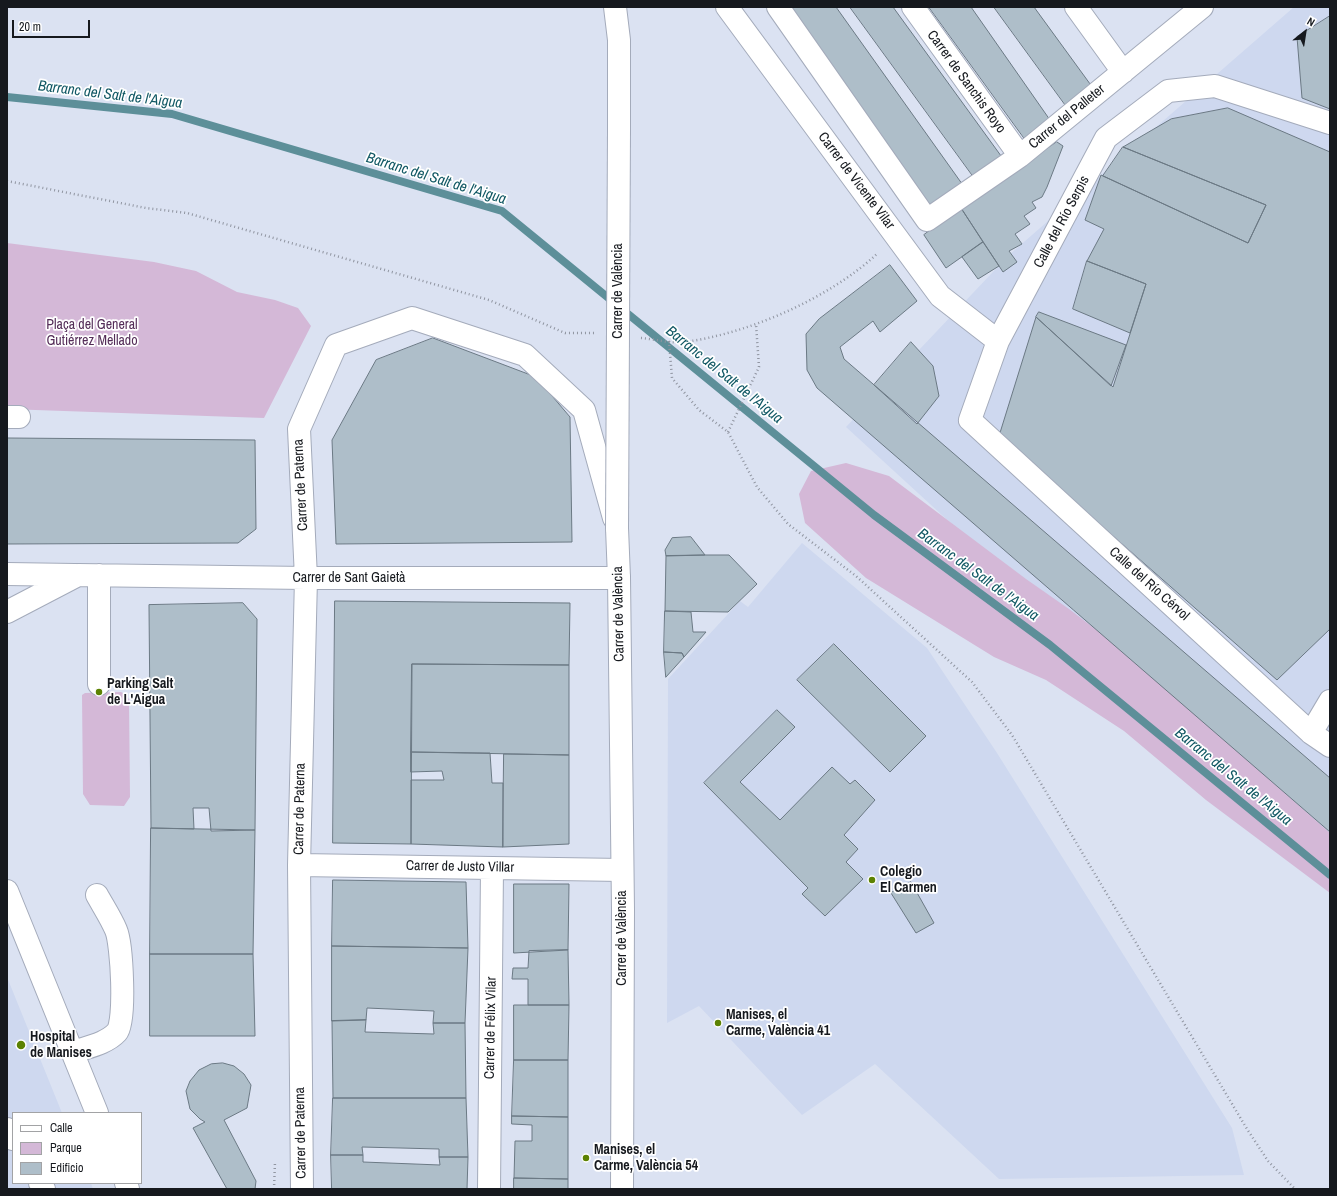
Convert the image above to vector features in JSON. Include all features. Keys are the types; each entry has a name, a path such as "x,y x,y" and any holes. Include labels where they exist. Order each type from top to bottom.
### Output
{"street":[{"name":"Carrer de València","path":"615,7 619,40 617,528 620,578 622,1189"},
{"name":"Carrer de València","path":"619,40 625,7"},
{"name":"Carrer de Vicente Vilar","path":"727,7 940,296 998,341"},
{"name":"Carrer del Palleter","path":"778,7 927,220 1020,156 1202,7"},
{"name":"Carrer de Sanchis Royo","path":"913,7 1020,156"},
{"path":"1076,7 1123,72"},
{"name":"Calle del Río Serpis","path":"970,420 998,341 1106,138 1168,91 1214,86 1330,123"},
{"name":"Carrer de Paterna","path":"302,1189 299,865 306,578 299,429 336,345 412,318 525,355 584,410 617,528"},
{"name":"Calle del Río Cérvol","path":"970,420 1311,733 1330,746"},
{"name":"Carrer de Sant Gaietà","path":"7,574 306,578 620,578"},
{"path":"88,575 99,684"},
{"name":"Carrer de Sant Gaietà","path":"7,612 88,575"},
{"path":"1311,733 1330,701"},
{"name":"Carrer de Justo Villar","path":"299,865 622,870"},
{"name":"Carrer de Félix Vilar","path":"489,1189 492,868"},
{"path":"7,891 97,1112"},
{"path":"73,1052 107,1040 118,1031 121,1018 121,948 116,930 97,895"}],"path":[{"path":"7,181 146,208 187,213 489,300 565,333 600,334"},
{"path":"637,337 682,342 745,329 831,289 871,259 896,235"},
{"path":"728,432 759,368 756,324"},
{"path":"669,341 672,378 699,410 728,432 757,487 788,524 856,576 972,682 1012,736 1247,1129 1268,1161 1295,1189"}],"shaded area":[{"path":"1294,7 1330,7 1330,871 846,427 1009,255"},
{"name":"Colegio El Carmen","path":"802,543 927,648 997,753 1232,1128 1244,1175 999,1179 875,1064 802,1115 699,1006 667,1023 668,679 740,601 748,607"},
{"name":"Hospital de Manises","path":"7,977 62,1112 12,1112 12,1184 91,1184 93,1189 7,1189"}],"green space":[{"name":"Plaça del General Gutiérrez Mellado","path":"7,243 154,262 196,271 237,292 275,300 298,308 311,326 264,418 7,409"},
{"path":"846,463 889,476 1124,651 1330,833 1330,893 1206,800 1124,731 1046,680 994,657 866,578 805,523 799,494 811,471"},
{"path":"121,692 127,695 129,700 130,797 124,806 90,805 83,794 82,695 85,693"}],"building":[{"path":"788,7 836,7 965,188 934,210"},
{"path":"850,7 893,7 1004,160 976,180"},
{"path":"929,7 971,7 1050,120 1025,139"},
{"path":"994,7 1034,7 1093,88 1067,107"},
{"path":"1330,16 1330,109 1302,98 1297,37"},
{"path":"1228,108 1330,152 1330,629 1277,680 999,436 1036,317 1113,387 1146,284 1087,261 1104,229 1085,220 1101,175 1248,243 1266,205 1123,147 1171,119"},
{"path":"1057,142 1063,146 1047,187 1042,197 1032,202 1036,208 1024,216 1030,224 1015,234 1022,244 1009,251 1017,262 1003,272 961,208"},
{"path":"1123,147 1266,205 1248,243 1103,176"},
{"path":"961,208 983,242 946,268 924,235"},
{"path":"983,242 999,266 978,279 962,257"},
{"path":"1087,261 1146,284 1130,333 1073,309"},
{"path":"890,265 917,301 880,332 873,321 840,347 844,359 1330,778 1330,832 817,388 807,370 806,334 819,319"},
{"path":"1039,312 1126,345 1111,386 1036,317"},
{"path":"433,338 536,377 570,417 572,542 336,544 332,440 376,360"},
{"path":"911,342 933,366 939,396 917,424 874,385"},
{"path":"7,438 255,440 256,529 238,543 7,544"},
{"path":"691,537 705,555 666,556 665,550 672,538"},
{"path":"729,555 757,584 728,612 665,611 666,556"},
{"path":"335,601 570,603 569,665 412,664 411,844 333,843"},
{"path":"243,603 257,619 255,830 211,831 209,808 193,808 194,829 151,828 149,605"},
{"path":"665,611 691,612 693,632 706,632 684,657 682,653 664,652"},
{"path":"834,644 926,736 890,772 797,680"},
{"path":"664,652 682,653 684,657 666,677"},
{"path":"412,664 569,665 569,755 411,752"},
{"path":"777,710 795,727 740,782 780,820 832,767 850,784 855,780 875,800 844,835 858,849 846,862 863,879 825,916 802,894 808,888 704,783"},
{"path":"411,752 490,753 492,783 503,783 503,847 411,844 411,780 444,780 442,771 411,772"},
{"path":"504,754 569,755 569,844 503,847"},
{"path":"151,828 255,830 253,954 150,954"},
{"path":"333,880 466,882 468,948 332,946"},
{"path":"911,882 934,923 916,933 891,893"},
{"path":"514,884 569,884 568,950 514,953"},
{"path":"332,946 468,948 465,1023 433,1023 434,1011 367,1008 366,1020 332,1021"},
{"path":"568,950 569,1005 528,1005 528,979 512,979 513,968 528,968 529,951"},
{"path":"150,954 253,954 255,1036 150,1036"},
{"path":"514,1005 569,1005 568,1060 514,1060"},
{"path":"366,1020 365,1032 434,1034 433,1023 465,1023 466,1098 333,1098 332,1021"},
{"path":"514,1060 568,1060 568,1117 512,1116"},
{"path":"223,1063 234,1066 244,1074 251,1085 247,1108 224,1120 256,1181 255,1189 227,1189 193,1128 205,1122 190,1109 186,1091 190,1081 199,1070 211,1064"},
{"path":"333,1098 466,1098 468,1157 439,1157 439,1149 362,1147 363,1155 331,1155"},
{"path":"512,1116 568,1117 568,1179 514,1178 515,1141 532,1141 532,1125 512,1124"},
{"path":"331,1155 363,1155 363,1162 440,1165 439,1157 468,1157 467,1189 332,1189"},
{"path":"514,1178 568,1179 568,1189 514,1189"}],"waterway":[{"name":"Barranc del Salt de l'Aigua","path":"7,97 172,114 502,211 874,515 1050,645 1330,875"}],"place":[{"name":"Parking Salt de L'Aigua","path":"99,692"},
{"name":"Colegio El Carmen","path":"872,880"},
{"name":"Manises, el Carme, València 41","path":"718,1023"},
{"name":"Hospital de Manises","path":"21,1045"},
{"name":"Manises, el Carme, València 54","path":"586,1158"}]}
